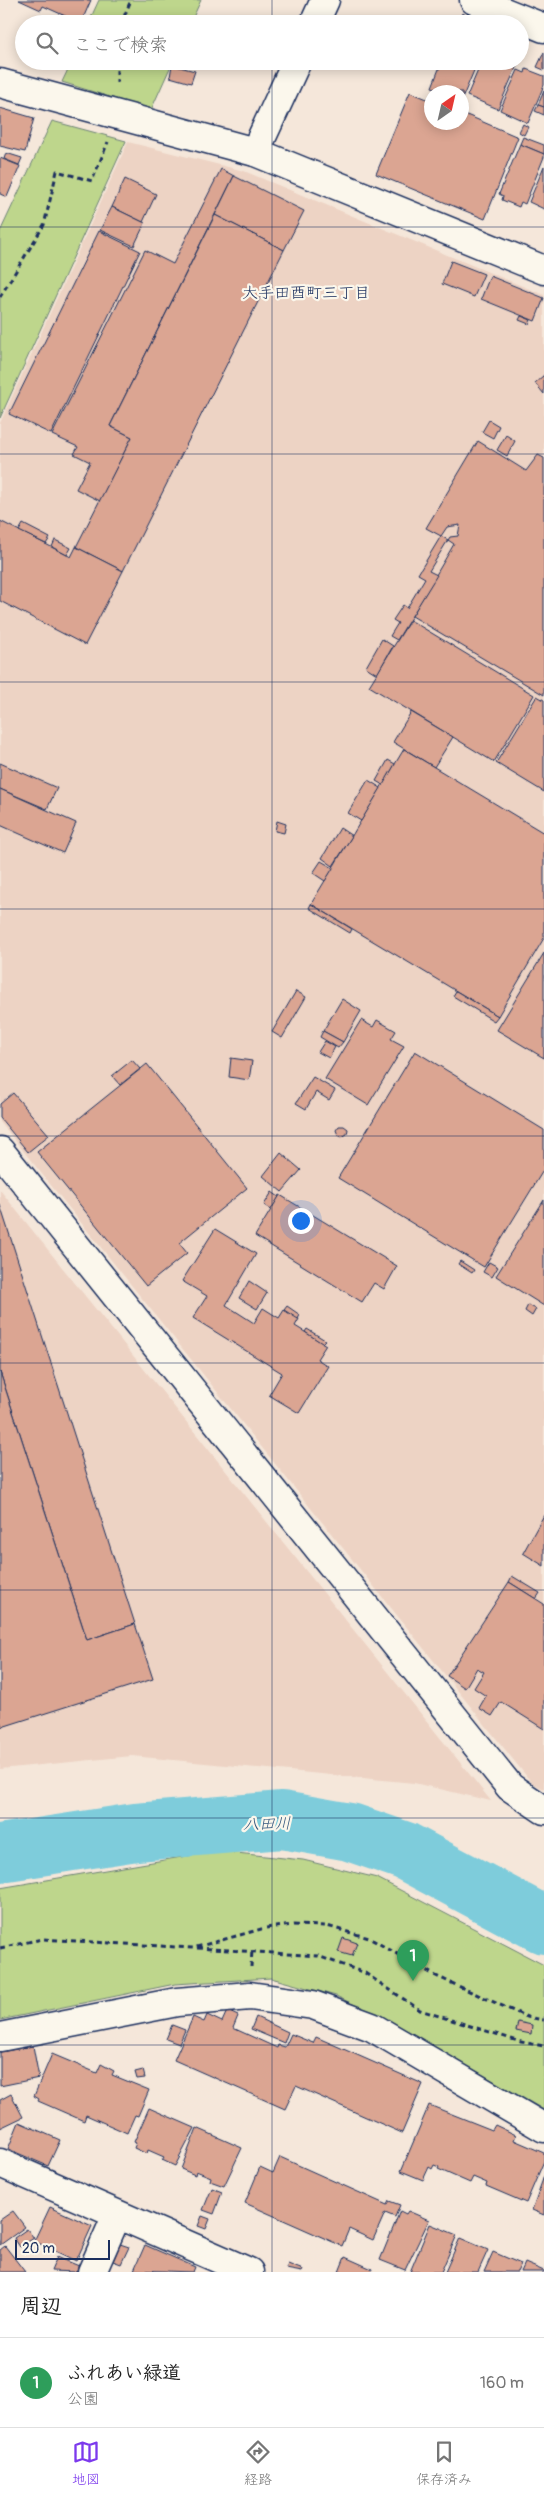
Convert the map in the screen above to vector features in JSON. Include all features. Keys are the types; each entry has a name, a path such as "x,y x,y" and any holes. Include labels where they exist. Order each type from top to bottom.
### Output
{"street":[{"path":"318,15 325,0"},
{"path":"474,0 512,15"},
{"path":"529,22 544,28"},
{"path":"255,152 293,70"},
{"path":"0,84 255,152 544,270"},
{"path":"0,1151 510,1786 544,1810"},
{"path":"0,2037 176,2002 250,1996 313,2005 372,2027 544,2128"},
{"path":"0,2163 249,2272"},
{"path":"92,2272 117,2215"}],"path":[{"path":"125,15 131,0"},
{"path":"0,296 44,225 57,171 92,181 118,116 117,70"},
{"path":"193,1948 265,1928 293,1925 327,1926 369,1938 436,1976 527,2017 544,2020"},
{"path":"0,1948 42,1938 318,1956 365,1973 420,2010 521,2042 544,2046"}],"shaded area":[{"path":"128,142 244,171 544,295 544,1789 532,1783 0,1122 0,423"},
{"path":"0,1190 491,1801 414,1783 132,1756 0,1769"}],"green space":[{"path":"99,0 201,0 194,15 92,15"},
{"path":"68,70 169,70 151,110 62,82"},
{"path":"52,121 126,141 0,418 0,232"},
{"path":"217,1851 303,1860 377,1878 544,1965 544,2110 393,2023 336,1996 271,1978 175,1984 0,2020 0,1888"}],"building":[{"path":"19,0 91,0 84,15 63,15 43,6 41,10"},
{"path":"544,52 544,70 537,67"},
{"path":"171,70 195,71 191,83 170,77"},
{"path":"439,70 474,70 468,85 433,85"},
{"path":"478,70 515,70 498,109 469,97 469,91"},
{"path":"518,70 525,73 526,70 529,70 544,76 544,85 528,123 500,110"},
{"path":"544,91 544,107 538,105"},
{"path":"410,92 424,98 424,130 469,130 469,116 518,137 485,219 376,174"},
{"path":"538,105 544,107 544,115 535,111"},
{"path":"0,108 34,118 25,152 0,146"},
{"path":"523,124 528,127 524,135 519,132"},
{"path":"523,137 544,145 544,154 520,144"},
{"path":"520,144 544,154 544,157 525,204 521,202 519,207 502,200 503,196 499,194"},
{"path":"6,153 22,158 19,165 4,159"},
{"path":"0,158 20,166 7,197 0,194"},
{"path":"544,166 544,209 529,202"},
{"path":"221,169 234,176 110,426 132,437 100,501 76,489 90,462 74,454 78,447 52,435 145,250 173,264"},
{"path":"234,176 304,211 284,250 215,215"},
{"path":"125,179 156,194 143,222 112,207"},
{"path":"112,207 145,223 134,246 100,230"},
{"path":"215,215 284,250 123,571 76,547 132,437 110,426"},
{"path":"99,231 140,251 51,434 9,414"},
{"path":"451,261 484,274 474,297 442,284"},
{"path":"490,276 544,298 535,321 481,299"},
{"path":"521,316 531,320 529,324 519,320"},
{"path":"544,375 544,394 535,383"},
{"path":"489,420 499,426 493,438 482,432"},
{"path":"506,435 515,441 507,456 497,450"},
{"path":"478,441 526,471 538,455 544,458 544,695 412,616 454,544 448,540 450,537 458,536 460,525 447,527 441,536 426,528"},
{"path":"0,521 71,557 76,547 123,571 85,645 0,601"},
{"path":"23,524 50,538 46,544 19,531"},
{"path":"441,536 448,540 429,571 437,575 397,640 390,636 398,623 393,620 403,605 407,608 425,578 418,574"},
{"path":"55,540 71,548 67,555 52,547"},
{"path":"410,620 534,695 494,762 369,686"},
{"path":"382,639 393,646 377,674 366,667"},
{"path":"537,696 544,700 544,792 496,763"},
{"path":"411,712 453,737 434,767 393,742"},
{"path":"404,749 544,833 544,938 498,1016 311,904"},
{"path":"388,760 395,764 383,785 376,781"},
{"path":"0,763 57,788 47,809 0,789"},
{"path":"368,780 381,788 361,821 348,813"},
{"path":"0,789 76,823 63,853 0,825"},
{"path":"277,821 286,824 284,833 275,831"},
{"path":"340,828 352,836 333,866 322,858"},
{"path":"321,861 333,868 325,881 313,873"},
{"path":"311,904 352,929 350,933 309,908"},
{"path":"544,953 544,1058 497,1030"},
{"path":"296,991 306,997 282,1038 272,1032"},
{"path":"456,991 498,1016 494,1021 453,996"},
{"path":"342,999 361,1011 343,1042 323,1031"},
{"path":"361,1020 373,1027 377,1020 396,1031 391,1039 404,1046 368,1105 325,1079"},
{"path":"323,1031 343,1042 338,1048 320,1037"},
{"path":"325,1041 335,1047 329,1058 318,1052"},
{"path":"415,1051 544,1130 544,1169 484,1267 338,1178"},
{"path":"231,1058 252,1061 249,1080 229,1077"},
{"path":"132,1060 140,1069 120,1085 112,1076"},
{"path":"147,1064 247,1188 179,1243 187,1253 146,1286 37,1152"},
{"path":"313,1077 335,1090 329,1100 316,1092 306,1109 296,1103"},
{"path":"13,1093 49,1135 28,1152 0,1118 0,1104"},
{"path":"339,1126 344,1126 348,1129 347,1134 342,1137 338,1135 336,1130"},
{"path":"281,1153 301,1170 282,1192 263,1176"},
{"path":"272,1192 279,1197 271,1210 264,1205"},
{"path":"280,1195 397,1266 384,1289 374,1283 362,1302 255,1236"},
{"path":"544,1200 544,1306 496,1276"},
{"path":"0,1205 135,1624 87,1640 0,1372"},
{"path":"215,1229 256,1254 226,1305 254,1323 263,1308 279,1318 284,1310 299,1319 295,1326 326,1345 317,1359 328,1366 299,1413 269,1395 282,1373 193,1318 207,1296 182,1281"},
{"path":"460,1261 474,1270 472,1273 458,1264"},
{"path":"489,1262 498,1267 492,1277 483,1272"},
{"path":"249,1281 267,1293 257,1309 239,1298"},
{"path":"528,1305 536,1309 532,1316 525,1311"},
{"path":"287,1306 300,1315 298,1319 284,1310"},
{"path":"307,1329 325,1340 322,1343 305,1332"},
{"path":"0,1372 87,1640 135,1624 153,1679 2,1727 0,1720"},
{"path":"544,1515 544,1566 523,1553"},
{"path":"512,1576 540,1593 536,1599 509,1582"},
{"path":"509,1582 544,1604 544,1729 501,1702 492,1716 479,1708 486,1696 474,1688 484,1672 477,1668 465,1688 447,1676"},
{"path":"343,1938 357,1943 352,1956 338,1952"},
{"path":"227,2011 238,2016 233,2028 277,2048 278,2045 285,2047 291,2034 313,2043 316,2037 423,2084 402,2133 296,2086 285,2109 174,2060 193,2017 204,2022 207,2015 222,2022"},
{"path":"256,2017 288,2032 284,2043 251,2029"},
{"path":"518,2022 532,2025 531,2034 516,2031"},
{"path":"172,2025 185,2030 179,2044 166,2039"},
{"path":"33,2046 39,2078 0,2086 0,2052"},
{"path":"52,2054 97,2073 101,2064 114,2071 112,2075 149,2090 138,2116 135,2115 127,2133 86,2115 84,2121 38,2101 39,2099 34,2096"},
{"path":"143,2070 145,2078 137,2079 135,2072"},
{"path":"11,2094 23,2117 0,2128 0,2100"},
{"path":"429,2105 492,2130 495,2125 516,2135 514,2140 544,2153 544,2161 526,2203 486,2186 487,2183 473,2177 470,2183 438,2169 439,2167 434,2165 432,2169 429,2167 423,2180 401,2171"},
{"path":"149,2108 195,2128 175,2166 162,2160 164,2157 148,2150 147,2154 134,2148 136,2143 134,2142"},
{"path":"19,2122 60,2140 48,2166 8,2149"},
{"path":"197,2128 242,2148 224,2186 210,2181 211,2177 196,2171 195,2175 181,2169"},
{"path":"280,2157 387,2205 389,2201 400,2205 395,2217 385,2213 373,2240 349,2229 342,2246 245,2203 260,2167 273,2173"},
{"path":"544,2176 544,2215 532,2210"},
{"path":"212,2188 222,2192 214,2214 203,2210"},
{"path":"50,2207 92,2226 76,2261 34,2241"},
{"path":"13,2211 25,2227 0,2245 0,2220"},
{"path":"400,2211 406,2214 408,2211 429,2220 405,2270 380,2260"},
{"path":"202,2216 210,2219 206,2229 198,2226"},
{"path":"430,2224 457,2235 441,2272 410,2272"},
{"path":"27,2229 34,2238 20,2247 14,2238"},
{"path":"460,2238 488,2250 478,2272 445,2272"},
{"path":"120,2244 129,2247 121,2264 113,2261"},
{"path":"145,2245 195,2267 193,2272 134,2270"},
{"path":"5,2246 25,2272 0,2272 0,2250"},
{"path":"493,2252 521,2264 517,2272 484,2272"},
{"path":"57,2257 79,2266 76,2272 51,2271"},
{"path":"345,2257 372,2269 371,2272 339,2272"},
{"path":"525,2263 544,2271 544,2272 521,2272"},
{"path":"288,2264 303,2270 302,2272 286,2269"}],"waterway":[{"name":"八田川","path":"0,1853 136,1832 282,1820 350,1832 405,1851 544,1925"}],"place":[{"name":"ふれあい緑道","path":"413,1981"}],"district":[{"name":"大手田酉町三丁目","path":"306,292"}]}
